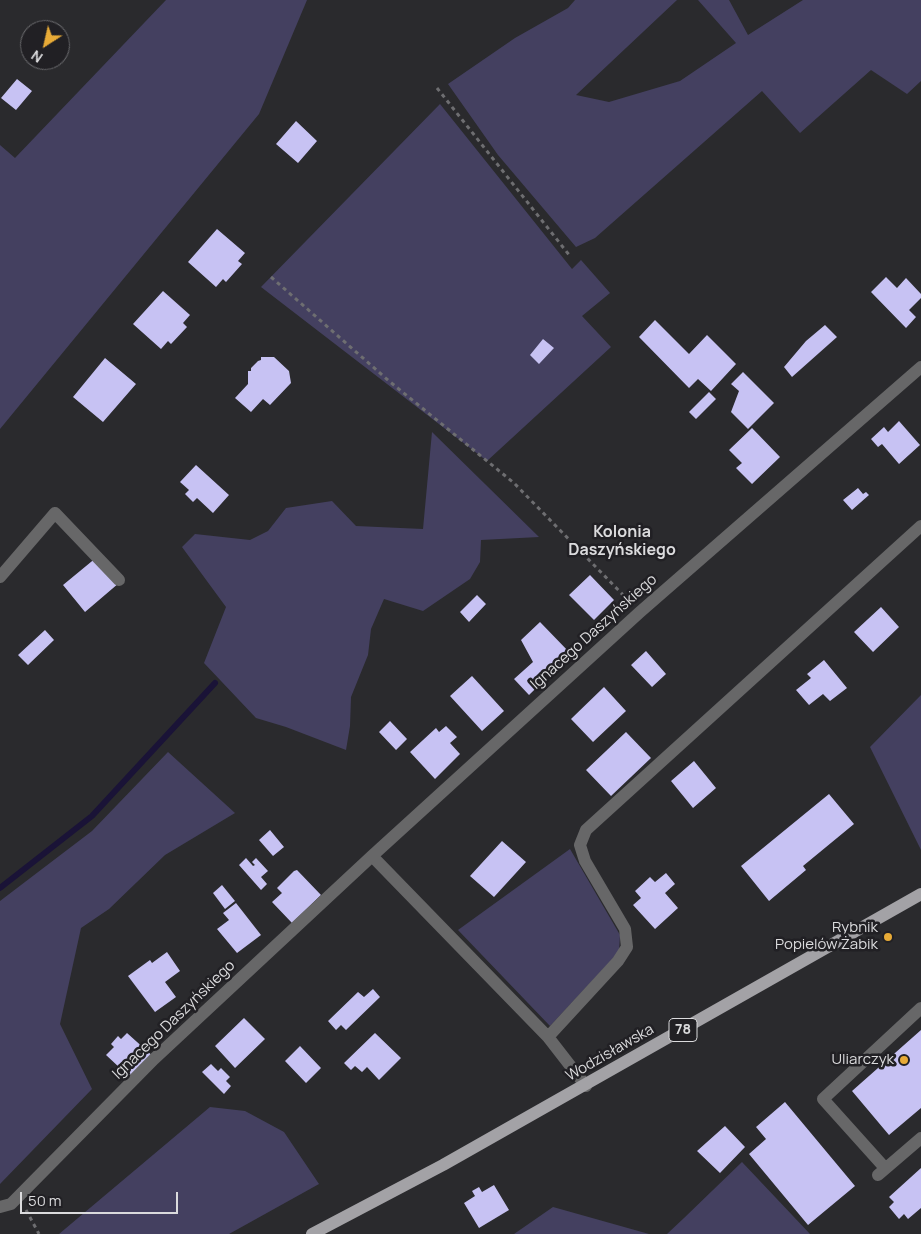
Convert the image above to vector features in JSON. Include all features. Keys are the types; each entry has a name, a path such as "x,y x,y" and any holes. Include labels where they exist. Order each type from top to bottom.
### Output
{"main road":[{"name":"Wodzisławska","path":"312,1234 443,1165 586,1086 921,894"}],"street":[{"name":"Ignacego Daszyńskiego","path":"0,1206 10,1204 18,1197 154,1059 372,856 640,612 921,367"},
{"path":"0,577 55,513 119,580"},
{"path":"548,1037 618,961 627,947 625,930 586,861 580,845 586,830 921,526"},
{"path":"372,856 548,1037 586,1086"},
{"path":"921,1008 823,1099 882,1172 921,1138"}],"path":[{"path":"437,88 570,256"},
{"path":"271,277 389,381 514,482 640,612"},
{"path":"18,1197 39,1234"}],"shaded area":[{"path":"166,0 307,0 259,114 0,429 0,145 15,158"},
{"path":"575,0 677,0 576,95 609,102 680,81 736,43 698,0 729,0 748,35 803,0 921,0 921,81 907,94 871,70 800,133 762,91 595,238 576,247 498,155 448,84 515,38 568,8"},
{"path":"440,104 572,269 581,260 610,293 582,316 611,347 487,461 261,287"},
{"path":"432,432 539,537 481,540 480,562 470,579 423,611 384,599 371,629 368,655 351,697 350,726 346,750 286,727 256,718 204,663 226,607 182,547 195,534 250,540 268,531 286,508 332,501 356,526 423,529"},
{"path":"921,695 921,850 870,747"},
{"path":"168,752 235,813 165,855 109,909 81,928 60,1024 92,1089 0,1184 0,901 92,831"},
{"path":"570,849 620,935 619,952 550,1026 458,930"},
{"path":"210,1107 245,1111 284,1132 319,1184 229,1234 59,1234"},
{"path":"742,1162 810,1234 667,1234 684,1218"},
{"path":"553,1207 649,1234 514,1234"}],"building":[{"path":"17,79 32,91 16,110 1,98"},
{"path":"296,121 317,141 298,163 276,144"},
{"path":"217,229 245,253 238,261 242,264 226,282 223,279 216,287 188,262"},
{"path":"886,277 897,288 906,278 921,294 921,298 909,310 916,317 906,328 871,292"},
{"path":"163,291 190,315 183,323 187,327 171,344 168,341 161,349 133,324"},
{"path":"655,320 689,354 707,335 736,364 711,391 698,379 689,388 639,337"},
{"path":"825,325 837,337 792,377 784,367 806,341"},
{"path":"543,339 554,348 539,364 530,355"},
{"path":"261,357 274,357 289,371 291,383 270,405 263,399 251,412 235,398 248,384 248,371 251,371 251,368 261,360"},
{"path":"105,358 136,384 103,422 73,397"},
{"path":"743,372 774,403 748,429 731,412 739,391 731,384"},
{"path":"709,392 716,399 696,419 689,412"},
{"path":"899,421 920,445 899,464 882,444 878,447 871,439 884,427 888,432"},
{"path":"752,428 780,457 752,484 736,468 742,463 729,450"},
{"path":"196,465 229,495 213,513 197,498 193,502 185,494 189,490 180,482"},
{"path":"858,488 863,494 866,492 869,495 852,510 843,500"},
{"path":"97,557 119,583 85,612 63,585"},
{"path":"590,575 614,600 594,620 569,595"},
{"path":"477,595 486,604 469,622 460,612"},
{"path":"881,607 899,627 873,652 854,632"},
{"path":"540,622 571,654 529,695 514,679 533,662 521,640"},
{"path":"45,630 54,640 28,665 18,655"},
{"path":"646,651 666,674 652,687 631,665"},
{"path":"824,660 847,688 830,701 823,694 809,705 796,690 811,678 807,674"},
{"path":"472,676 504,711 482,731 450,696"},
{"path":"604,687 626,711 593,742 571,719"},
{"path":"390,721 407,739 396,750 379,732"},
{"path":"446,726 457,737 450,743 460,754 435,779 410,752 436,728 439,732"},
{"path":"626,732 651,758 611,796 586,770"},
{"path":"694,761 716,788 693,808 671,781"},
{"path":"829,794 854,824 803,866 806,870 769,901 741,866"},
{"path":"270,830 284,847 273,856 259,840"},
{"path":"502,841 526,862 494,897 470,876"},
{"path":"246,858 253,866 255,865 252,862 256,858 268,871 261,877 267,884 261,890 239,865"},
{"path":"297,870 321,895 292,923 272,902 282,893 277,888"},
{"path":"666,873 675,884 665,893 678,908 655,929 633,905 641,898 635,891 650,877 655,882"},
{"path":"222,885 235,901 225,909 213,893"},
{"path":"236,903 261,935 237,953 217,929 229,920 223,913"},
{"path":"167,952 180,971 165,982 176,997 155,1012 128,976 150,960 152,963"},
{"path":"373,989 380,997 346,1030 341,1025 336,1030 328,1021 358,992 364,997"},
{"path":"244,1018 265,1039 235,1068 215,1046"},
{"name":"Uliarczyk","path":"921,1030 921,1108 889,1135 852,1091"},
{"path":"127,1033 156,1059 135,1082 106,1055 114,1047 111,1044 118,1036 121,1039"},
{"path":"375,1033 401,1058 379,1080 367,1067 362,1072 355,1066 351,1070 344,1063"},
{"path":"300,1046 321,1068 306,1083 285,1061"},
{"path":"211,1064 218,1071 221,1068 230,1077 226,1081 231,1086 224,1094 202,1072"},
{"path":"785,1102 855,1186 808,1225 749,1154 766,1139 756,1127"},
{"path":"725,1126 745,1147 720,1173 697,1151"},
{"path":"921,1168 921,1208 908,1219 904,1214 899,1219 889,1207 894,1202 889,1197"},
{"path":"494,1185 509,1210 479,1228 464,1203 475,1196 472,1191 479,1187 482,1192"}],"waterway":[{"path":"0,888 92,816 215,683"}],"place":[{"name":"Rybnik Popielów Żabik","path":"888,937"},
{"name":"Uliarczyk","path":"904,1060"}],"district":[{"name":"Kolonia Daszyńskiego","path":"622,542"}]}
